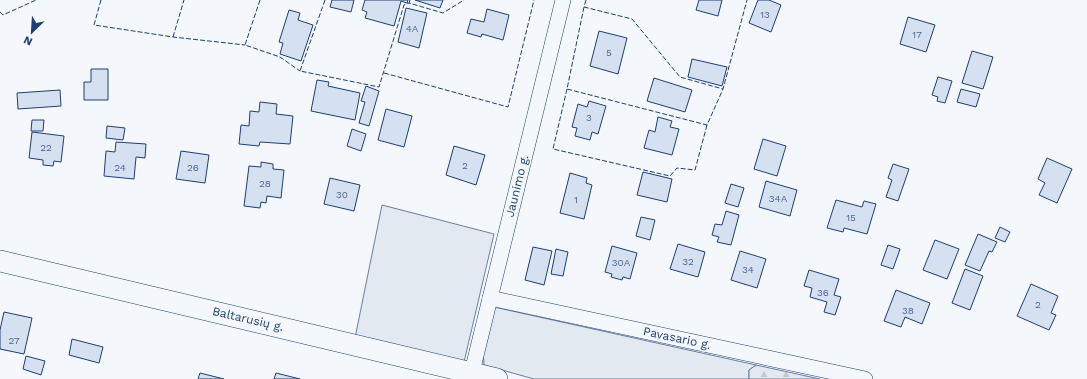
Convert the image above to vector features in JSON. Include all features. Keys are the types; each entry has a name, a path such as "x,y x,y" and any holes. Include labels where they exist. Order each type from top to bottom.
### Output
{"main road":[{"name":"Baltarusių g.","path":"0,261 487,377"}],"street":[{"name":"Jaunimo g.","path":"487,377 490,298 563,0"},
{"name":"Pavasario g.","path":"490,298 865,379"}],"green space":[{"path":"382,205 494,234 464,362 355,338"},
{"path":"494,307 756,365 749,370 749,379 534,379 484,365 483,348"},
{"path":"756,365 820,379 749,379 749,370"}],"building":[{"path":"332,0 354,0 351,12 330,7"},
{"path":"365,0 408,0 407,3 401,1 394,26 365,18 367,12 362,10"},
{"path":"415,0 443,0 440,8"},
{"path":"699,0 722,0 718,16 696,10"},
{"path":"758,0 769,0 781,5 771,32 749,23"},
{"path":"406,8 427,13 419,48 398,42"},
{"path":"487,9 509,15 503,40 482,34 481,37 467,33 471,19 484,22"},
{"path":"289,10 300,13 298,20 313,25 301,61 280,54 283,43 279,42"},
{"path":"908,17 935,25 926,52 900,44"},
{"path":"599,31 627,38 618,74 590,66"},
{"path":"972,51 993,57 983,89 962,83"},
{"path":"692,59 727,67 722,86 688,77"},
{"path":"91,69 108,69 108,100 84,100 84,82 91,82"},
{"path":"938,77 952,81 945,103 937,101 938,97 932,95"},
{"path":"654,78 692,90 685,112 647,101"},
{"path":"317,80 329,82 328,86 360,93 355,120 311,111"},
{"path":"366,86 379,91 369,126 359,123 365,102 361,101"},
{"path":"961,89 980,94 976,107 957,102"},
{"path":"60,90 61,106 18,109 17,93"},
{"path":"589,101 606,106 598,134 592,132 590,140 575,136 577,128 572,127 578,104 587,107"},
{"path":"260,102 277,104 276,114 293,116 290,144 260,142 259,146 239,144 241,125 249,126 250,111 259,112"},
{"path":"386,109 412,116 404,147 378,140"},
{"path":"658,117 672,121 670,127 679,129 672,155 644,148 649,130 655,132"},
{"path":"32,120 44,120 43,131 31,131"},
{"path":"107,126 125,128 123,140 106,138"},
{"path":"352,129 366,134 361,151 347,146"},
{"path":"32,132 64,136 61,162 54,161 53,166 43,165 43,160 29,158"},
{"path":"763,139 786,146 777,176 754,169"},
{"path":"116,142 146,144 145,158 136,157 134,179 104,176 106,151 115,152"},
{"path":"454,146 485,155 476,185 446,175"},
{"path":"181,151 209,155 205,183 176,179"},
{"path":"1047,158 1072,169 1057,203 1039,195 1045,183 1038,179"},
{"path":"261,162 273,164 273,169 284,170 281,198 267,196 266,203 261,202 260,208 244,206 249,166 261,167"},
{"path":"893,164 909,169 898,201 886,197 892,180 888,178"},
{"path":"643,172 672,179 667,202 637,195"},
{"path":"570,173 587,178 586,183 592,185 584,219 560,213"},
{"path":"330,178 360,185 354,211 324,204"},
{"path":"766,181 797,190 790,216 759,207"},
{"path":"731,184 744,188 738,207 725,203"},
{"path":"836,200 862,207 864,201 876,204 867,234 844,228 843,232 827,228"},
{"path":"726,211 739,215 731,245 717,242 719,237 712,235 715,224 722,225"},
{"path":"641,217 655,220 650,240 636,236"},
{"path":"1000,227 1010,232 1005,242 995,238"},
{"path":"978,234 997,242 992,252 989,251 980,271 965,265"},
{"path":"935,240 959,249 947,279 923,270"},
{"path":"678,244 705,252 698,277 670,269"},
{"path":"888,245 900,249 893,269 881,265"},
{"path":"612,246 637,253 630,279 623,277 622,280 611,277 612,274 605,272"},
{"path":"533,247 552,251 544,285 525,280"},
{"path":"556,249 568,252 563,276 551,274"},
{"path":"740,251 766,259 757,288 731,280"},
{"path":"965,269 983,276 970,310 952,303"},
{"path":"809,270 839,279 834,295 841,297 835,315 824,312 827,302 810,297 812,288 804,286"},
{"path":"1031,284 1058,296 1051,313 1056,315 1049,330 1017,316"},
{"path":"896,290 930,303 922,324 905,317 901,327 884,321"},
{"path":"4,312 32,318 24,354 0,349 0,330"},
{"path":"72,339 103,347 99,363 69,355"},
{"path":"26,356 45,361 41,375 23,369"},
{"path":"200,373 224,379 198,379"},
{"path":"276,373 300,379 274,379"}],"fence":[{"path":"0,12 3,15 36,0"},
{"path":"101,0 94,25 173,37 245,45"},
{"path":"173,37 184,0"},
{"path":"260,0 245,45 280,57 300,71"},
{"path":"325,0 300,71 379,87 404,5 409,3"},
{"path":"410,0 409,3 443,13 464,0"},
{"path":"384,73 508,107 534,0"},
{"path":"586,0 584,7 632,19 680,77 723,89 747,0"},
{"path":"584,7 567,89 707,125 723,89"},
{"path":"567,89 553,149 670,176 677,168 695,170 707,125"}]}
